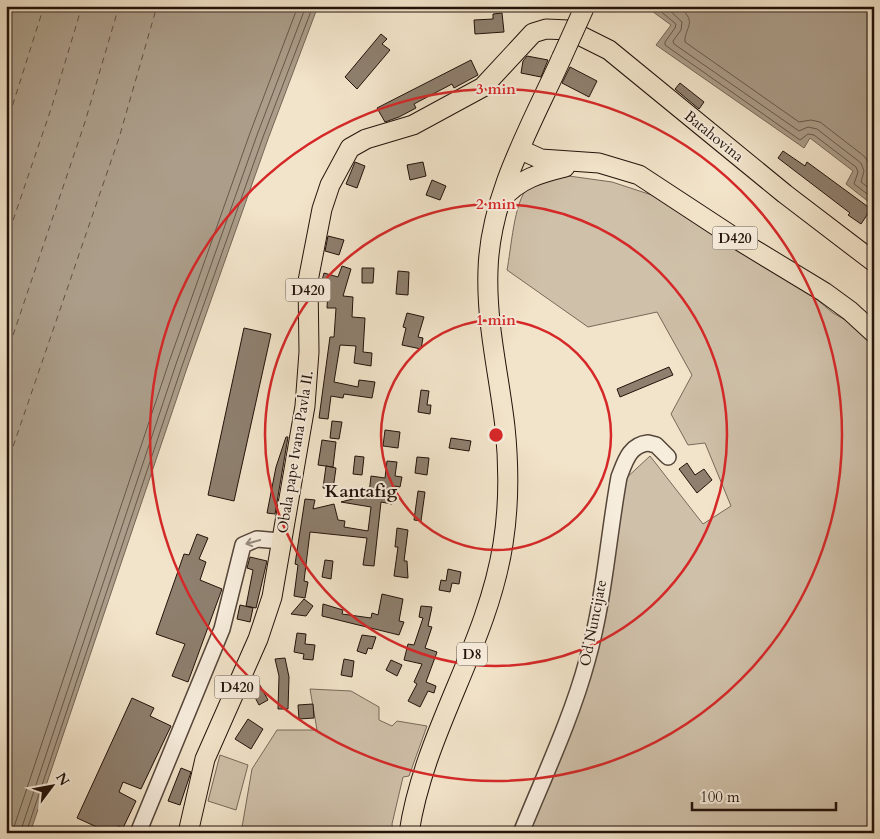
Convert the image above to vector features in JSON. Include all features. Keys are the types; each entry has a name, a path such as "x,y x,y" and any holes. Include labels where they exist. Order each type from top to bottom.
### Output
{"main road":[{"name":"D8","path":"410,833 428,759 479,635 488,609 503,546 507,516 508,454 491,337 488,289 490,251 501,200 585,6"},
{"name":"Batahovina","path":"546,29 569,30 609,50 785,194 874,262"},
{"name":"Obala pape Ivana Pavla II.","path":"188,833 205,760 267,616 306,397 310,352 308,281 322,209 338,168 345,155 358,143 413,125 483,87 497,74 526,39 546,29"},
{"name":"D420","path":"520,153 546,160 586,161 626,170 654,184 735,238 824,292 850,310 874,333"},
{"path":"520,153 525,166 534,171 545,171"},
{"name":"D420","path":"545,171 586,161"},
{"path":"501,200 522,182 545,171"}],"street":[{"name":"Od Nuncijate","path":"521,833 573,706 587,661 619,477 626,457 634,448 648,443 656,445 668,457"},
{"path":"138,833 222,629 243,545 249,541 266,539 280,541"}],"shaded area":[{"path":"569,176 612,182 664,199 809,293 833,313 861,329 874,340 874,833 526,833 578,711 623,481 650,456 703,524 731,506 705,443 688,445 671,414 692,375 657,312 588,327 507,270 516,214 523,194 528,188 537,183"},
{"path":"310,689 351,691 379,707 379,720 392,726 397,721 427,726 409,776 403,777 392,824 393,833 241,833 252,769 277,730 317,730"},
{"path":"220,755 248,765 236,810 208,801"}],"water":[{"path":"6,6 318,6 268,139 187,368 30,833 6,833"},
{"path":"645,6 874,6 874,206 846,184 853,171 810,138 804,148 656,45 671,25"}],"building":[{"path":"502,13 504,32 475,34 474,20 493,19 493,14"},
{"path":"381,34 387,39 382,44 390,50 357,89 345,77"},
{"path":"527,56 548,60 541,77 521,73 523,61"},
{"path":"471,60 478,75 454,88 452,84 414,104 416,108 385,122 377,108"},
{"path":"570,67 597,81 589,97 562,83"},
{"path":"680,83 704,102 699,109 675,89"},
{"path":"783,151 805,166 807,162 871,209 861,224 848,215 850,213 778,158"},
{"path":"355,162 365,166 357,188 346,184"},
{"path":"423,162 426,176 410,180 407,165"},
{"path":"432,180 446,186 440,200 426,195"},
{"path":"328,236 344,240 339,255 325,251"},
{"path":"342,266 351,269 343,296 353,297 352,317 365,318 363,352 372,353 371,366 354,363 356,346 340,345 334,382 358,387 359,380 375,382 372,398 344,394 343,398 331,396 328,419 319,418 330,337 334,337 336,308 327,308 328,290 320,288 324,273 338,277"},
{"path":"362,268 374,268 373,283 362,283"},
{"path":"398,271 409,272 408,295 396,294"},
{"path":"407,313 424,317 418,337 423,338 421,349 402,345 406,328 403,327"},
{"path":"244,328 271,334 234,501 208,495"},
{"path":"669,367 673,375 620,397 617,389"},
{"path":"421,390 429,391 427,405 431,405 430,414 418,412"},
{"path":"332,421 342,422 339,439 330,438"},
{"path":"385,430 400,432 398,448 383,446"},
{"path":"286,437 288,437 275,514 267,513 276,467"},
{"path":"451,438 471,441 469,451 449,448"},
{"path":"322,440 336,442 333,467 318,465"},
{"path":"355,456 364,457 362,475 353,474"},
{"path":"417,457 429,458 427,475 415,473"},
{"path":"387,461 397,462 395,476 402,477 400,487 395,486 392,504 381,502 374,566 363,565 367,538 310,532 304,581 308,582 305,598 294,596 298,565 295,564 305,499 315,500 313,509 334,504 338,520 345,521 344,527 368,531 371,507 341,502 372,494 369,494 371,476 385,478"},
{"path":"687,463 695,475 704,469 712,480 697,493 679,469"},
{"path":"326,466 336,468 333,489 323,488"},
{"path":"418,491 425,492 421,521 414,520"},
{"path":"397,528 408,530 404,561 407,561 408,578 394,576 398,547 395,547"},
{"path":"197,534 208,538 199,559 206,562 200,580 222,589 188,682 172,676 185,644 156,634 184,554 189,555"},
{"path":"250,557 267,561 256,608 246,606 253,570 247,568"},
{"path":"325,560 333,561 331,579 322,577"},
{"path":"448,569 461,572 459,584 452,583 450,592 439,590 441,580 446,581"},
{"path":"382,594 403,599 399,621 404,622 399,635 322,616 323,604 343,610 342,614 371,618 372,613 378,615"},
{"path":"304,599 313,606 306,616 291,614"},
{"path":"240,605 253,608 250,622 237,619"},
{"path":"421,606 432,607 428,626 432,627 425,648 437,652 426,682 436,686 434,693 428,691 420,707 408,701 417,684 414,682 422,664 404,660 408,644 414,645 423,618 419,617"},
{"path":"297,633 306,634 305,644 315,645 313,660 303,659 304,654 294,652"},
{"path":"362,635 376,637 372,649 368,648 366,654 357,651"},
{"path":"285,658 289,677 288,709 278,709 279,676 275,659"},
{"path":"344,659 354,661 352,677 341,675"},
{"path":"391,660 402,665 397,676 386,670"},
{"path":"256,678 268,700 259,705 249,686 252,680"},
{"path":"132,698 154,708 150,716 171,726 141,789 123,782 119,792 136,801 123,828 118,826 115,833 110,833 77,818"},
{"path":"313,704 314,718 299,719 298,705"},
{"path":"248,719 263,729 251,749 235,739"},
{"path":"181,768 191,772 180,805 168,801"}],"ferry route":[{"path":"6,13 9,6"},
{"path":"6,126 44,6"},
{"path":"6,241 52,106 82,6"},
{"path":"6,356 85,122 119,6"},
{"path":"6,467 119,138 157,6"}],"district":[{"name":"Kantafig","path":"361,491"}]}
